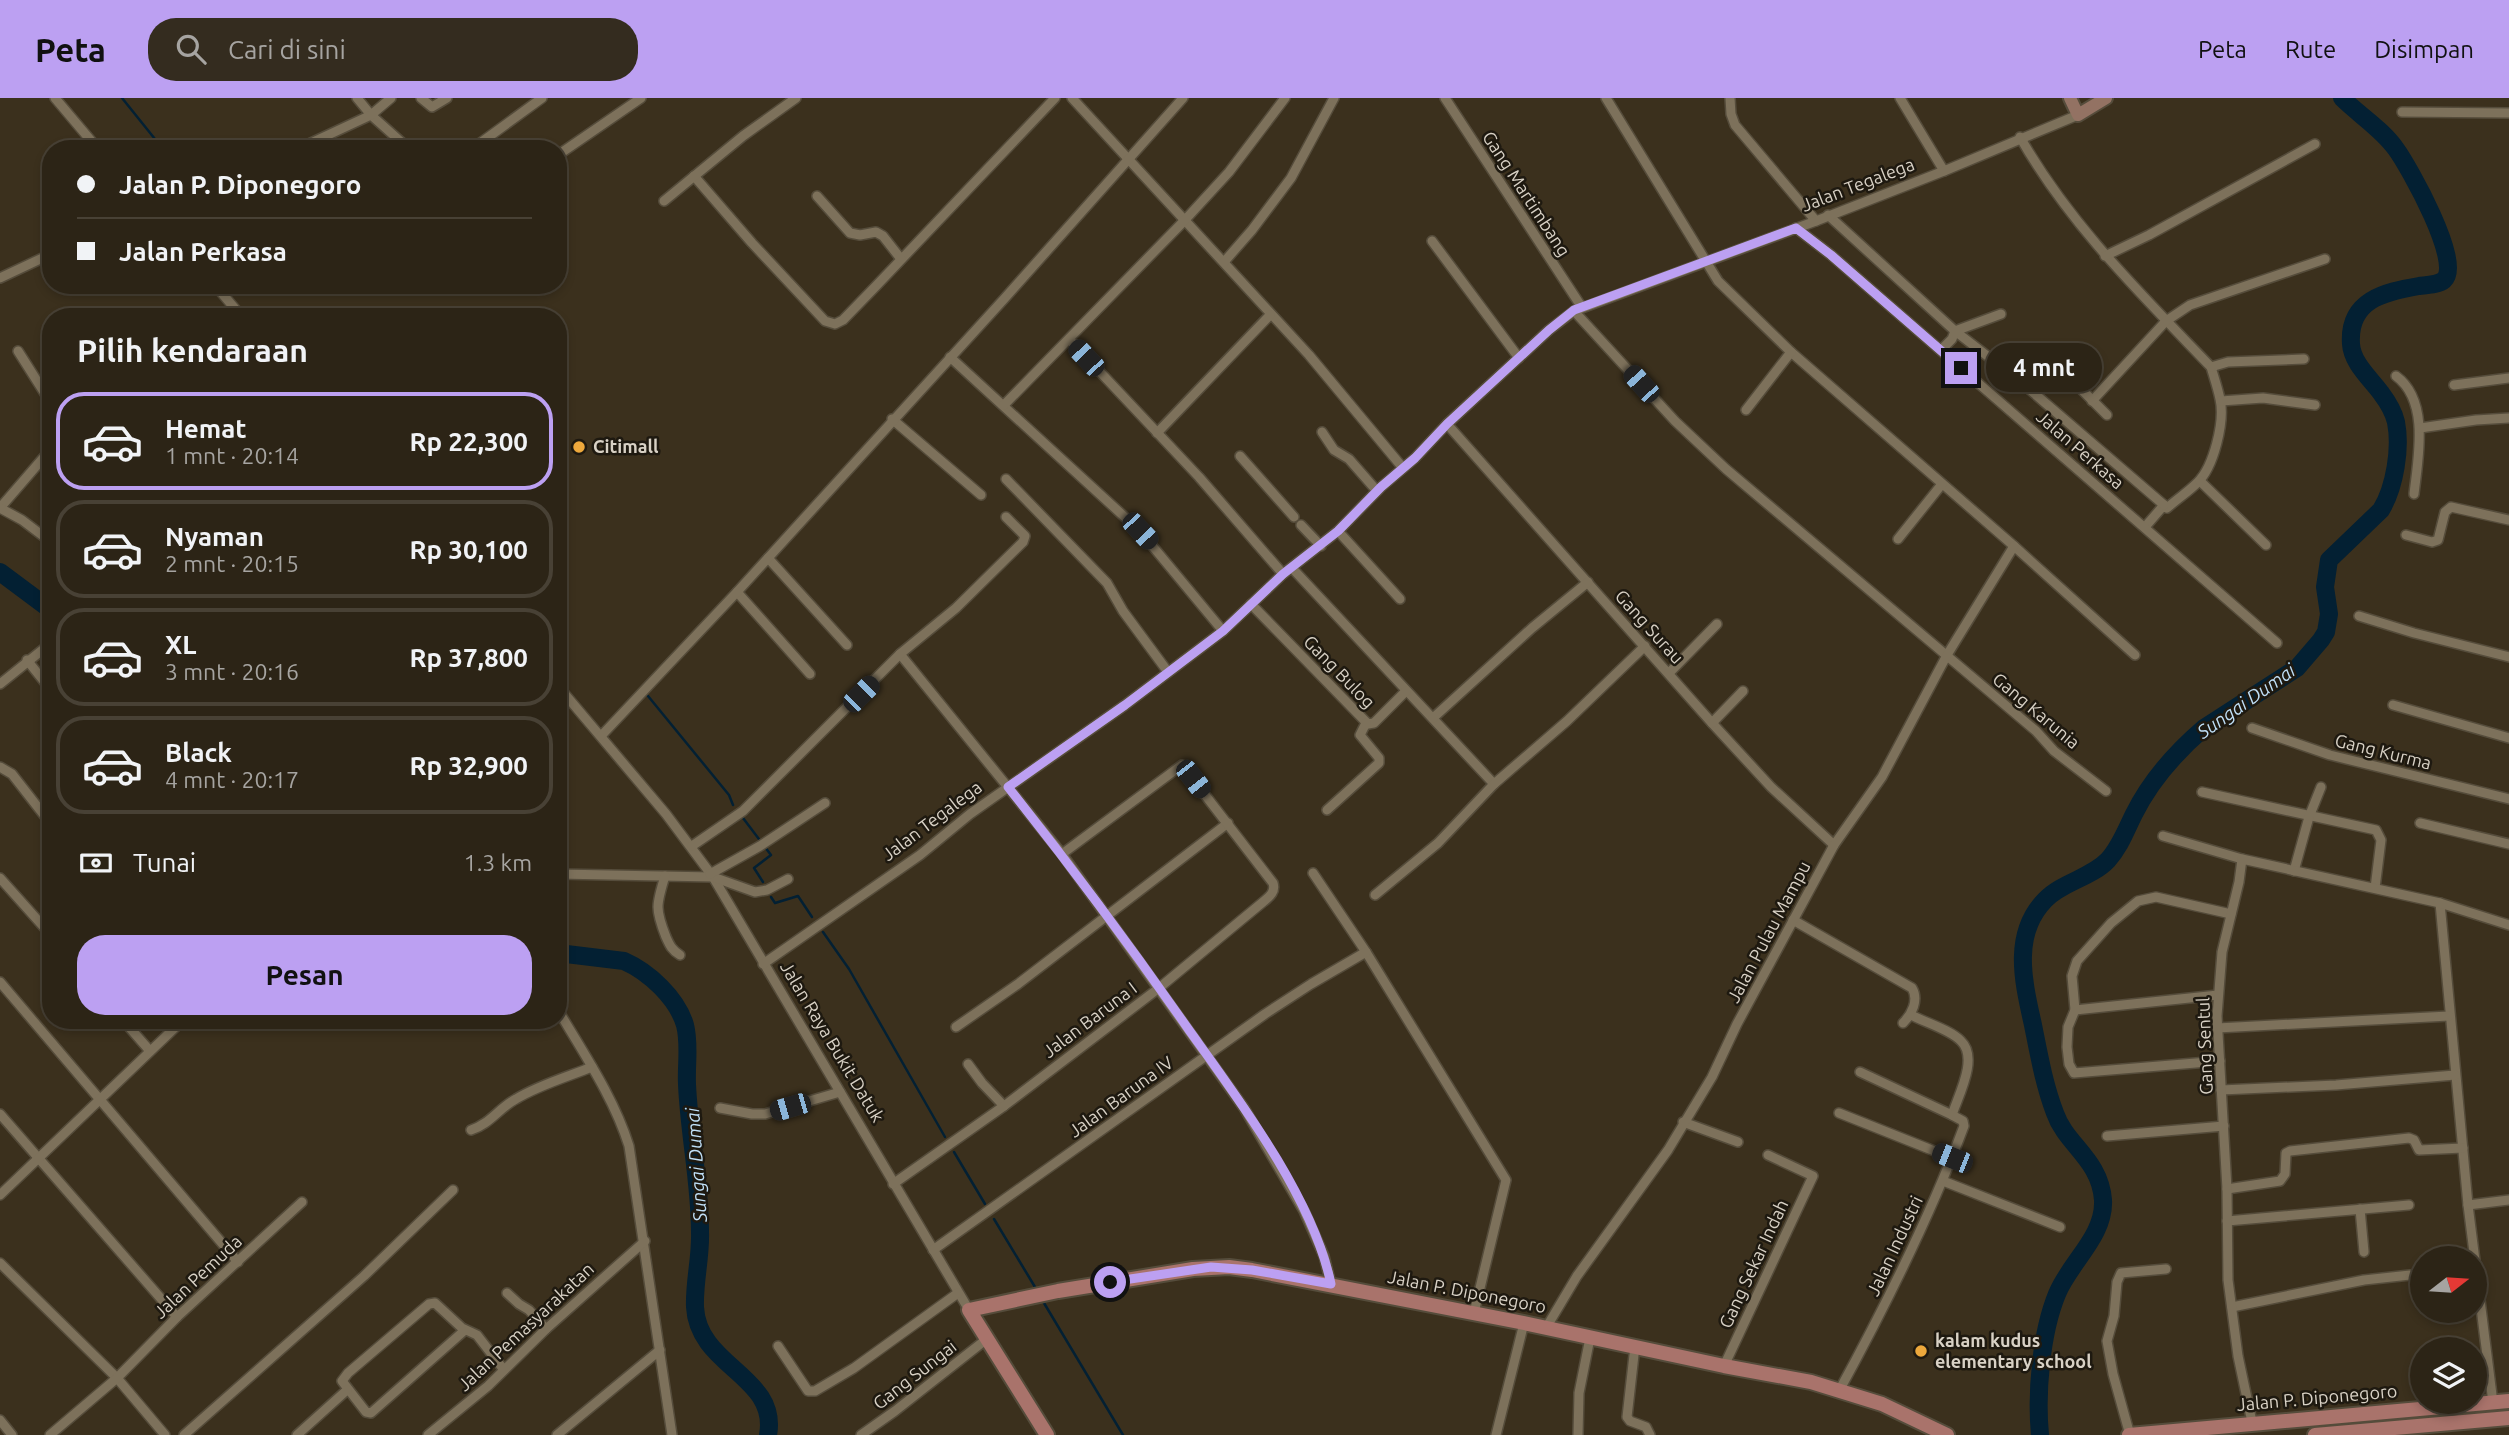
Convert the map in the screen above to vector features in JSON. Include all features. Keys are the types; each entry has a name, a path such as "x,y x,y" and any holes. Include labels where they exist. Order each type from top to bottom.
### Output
{"main road":[{"name":"Jalan P. Diponegoro","path":"969,1310 1058,1291 1211,1267 1252,1270 1811,1382 1882,1404 1947,1435"},
{"name":"Jalan Raya Bukit Datuk","path":"969,1310 1046,1435"},
{"name":"Jalan P. Diponegoro","path":"2129,1435 2509,1401"},
{"path":"2309,1418 2314,1435 2509,1418"}],"street":[{"path":"357,98 399,140"},
{"path":"318,140 372,115 391,98"},
{"path":"421,98 432,107 447,98"},
{"path":"484,140 542,98"},
{"path":"664,201 743,136 796,98"},
{"path":"694,176 752,243 828,323 835,324 843,320 1055,98"},
{"path":"1072,98 1326,375 1403,468"},
{"path":"601,736 737,592 1183,98"},
{"path":"1004,405 1229,172 1285,98"},
{"path":"1224,262 1291,178 1334,98"},
{"name":"Gang Martimbang","path":"1445,98 1578,308 1675,421 1702,447 1947,655"},
{"path":"1606,98 1718,281 1791,352 2014,545 2135,655"},
{"path":"1730,98 1735,125 1816,221"},
{"path":"1900,98 1944,171"},
{"path":"2070,98 2078,115"},
{"name":"Jalan Tegalega","path":"763,964 920,855 1008,787 1223,631 1283,574 1338,531 1447,424 1578,308 1944,171 2078,115 2106,98"},
{"path":"58,99 91,140"},
{"path":"567,149 638,99"},
{"path":"2402,112 2509,113"},
{"path":"1828,215 1955,331 2021,382 2167,508 2200,481 2218,444 2221,401 2211,367 2105,256 2051,188 2020,137"},
{"path":"2105,256 2149,235 2315,144"},
{"path":"817,196 850,233 860,235 876,232 883,236 901,259"},
{"name":"Jalan Perkasa","path":"1796,228 1831,255 2277,643"},
{"path":"1432,241 1520,358"},
{"path":"0,278 42,258"},
{"path":"2092,401 2166,321 2190,305 2325,259"},
{"path":"223,294 234,308"},
{"path":"1941,350 1952,339 1955,331 2001,314"},
{"path":"1157,433 1270,315"},
{"path":"1069,339 1199,477 1283,574"},
{"path":"18,351 42,389"},
{"path":"1746,410 1791,352"},
{"path":"950,357 1140,531 1223,631"},
{"path":"2211,367 2228,362 2304,359"},
{"path":"2059,367 2107,415"},
{"path":"2396,376 2409,390 2420,428 2421,442 2414,494"},
{"path":"2454,385 2509,378"},
{"path":"2221,401 2263,398 2315,405"},
{"path":"2420,428 2509,418"},
{"path":"892,419 981,495"},
{"name":"Gang Surau","path":"1447,424 1712,723 1771,787 1834,845"},
{"path":"1322,432 1334,450 1349,459 1377,491"},
{"path":"1240,456 1321,546"},
{"path":"42,459 0,508 42,535"},
{"path":"1006,479 1107,583 1123,611 1168,672"},
{"path":"2200,481 2266,545"},
{"path":"1898,539 1942,484"},
{"path":"2146,527 2164,505"},
{"path":"2406,535 2438,540 2445,512 2451,508 2509,520"},
{"path":"692,846 743,811 900,654 973,592 1024,540 1025,536 1006,517"},
{"path":"1338,531 1401,598"},
{"name":"Jalan Pulau Mampu","path":"1546,1328 1577,1276 1668,1150 1712,1077 1737,1024 1834,845 1882,777 1947,655 2014,545"},
{"path":"768,558 847,645"},
{"path":"1292,568 1494,785"},
{"path":"1433,719 1532,628 1588,582"},
{"path":"737,592 810,674"},
{"name":"Gang Bulog","path":"1251,604 1366,723 1374,723 1406,691"},
{"path":"2359,616 2509,657"},
{"path":"1670,673 1717,624"},
{"path":"1375,895 1438,843 1494,785 1567,721 1645,646"},
{"path":"0,684 42,649"},
{"path":"900,654 1062,854 1253,1121 1285,1175 1320,1246 1331,1284"},
{"name":"Gang Karunia","path":"1947,655 2036,731 2054,751 2106,790"},
{"path":"27,660 42,679"},
{"path":"1712,723 1743,691"},
{"name":"Jalan Raya Bukit Datuk","path":"567,696 692,846 712,876 969,1310"},
{"path":"2393,705 2509,738"},
{"path":"1327,810 1380,764 1379,758 1360,735 1366,723"},
{"name":"Gang Kurma","path":"2252,729 2330,755 2509,799"},
{"name":"Jalan Baruna I","path":"893,1184 1004,1106 1159,988 1273,891 1273,883 1182,765 1062,854"},
{"path":"0,767 12,774 42,812"},
{"path":"2294,871 2309,817 2321,787"},
{"path":"2202,792 2376,830 2381,839 2375,888"},
{"path":"712,876 825,803"},
{"path":"956,1027 1018,984 1228,823"},
{"path":"2420,823 2509,844"},
{"path":"2163,836 2242,859 2441,904 2509,925"},
{"name":"Gang Sentul","path":"2242,859 2222,952 2217,1028 2227,1189 2228,1280 2238,1356 2252,1422"},
{"path":"1314,873 1366,952 1506,1180 1474,1313"},
{"path":"567,874 712,876 755,891 766,890 788,879"},
{"path":"665,876 657,901 658,915 671,948 680,955"},
{"path":"0,878 42,925"},
{"path":"2220,1060 2074,1073 2069,1064 2067,1034 2075,1010 2072,976 2077,961 2111,923 2138,901 2155,897 2231,914"},
{"path":"2441,904 2468,1205 2493,1403"},
{"path":"1793,920 1912,988 1915,997 1911,1016 1903,1023"},
{"name":"Jalan Baruna IV","path":"933,1250 1207,1054 1299,991 1366,952"},
{"path":"0,982 238,1262"},
{"path":"2075,1010 2218,995"},
{"path":"1860,1072 1952,1115 1967,1068 1966,1047 1958,1038 1911,1016"},
{"path":"2217,1028 2449,1016"},
{"path":"567,1025 619,1118 629,1146 673,1435"},
{"path":"131,1029 150,1051"},
{"path":"0,1195 173,1029"},
{"path":"968,1064 1004,1106"},
{"path":"471,1130 485,1125 520,1096 592,1067"},
{"path":"2221,1090 2455,1075"},
{"path":"720,1108 765,1114 840,1093"},
{"path":"1839,1113 1952,1158"},
{"path":"0,1114 177,1317"},
{"name":"Jalan Industri","path":"1839,1391 1882,1312 1943,1181 1964,1123 1952,1115"},
{"path":"1683,1122 1738,1142"},
{"path":"2107,1136 2224,1126"},
{"path":"2227,1189 2280,1181 2284,1177 2286,1153 2290,1151 2409,1138 2414,1140 2419,1150 2463,1148"},
{"name":"Gang Sekar Indah","path":"1724,1366 1813,1176 1768,1155"},
{"path":"1943,1181 2060,1227"},
{"path":"184,1435 364,1276 453,1190"},
{"path":"2468,1205 2509,1200"},
{"name":"Jalan Pemuda","path":"50,1435 117,1378 177,1317 302,1202"},
{"path":"2227,1221 2409,1205"},
{"path":"2360,1209 2364,1252"},
{"name":"Jalan Pemasyarakatan","path":"428,1435 645,1241"},
{"path":"0,1263 117,1378 164,1435"},
{"path":"2129,1435 2107,1341 2114,1316 2117,1282 2121,1273 2166,1269"},
{"path":"2232,1307 2364,1280 2410,1275"},
{"path":"507,1293 529,1310 546,1329"},
{"path":"778,1346 808,1391 815,1391 854,1368 958,1293"},
{"path":"465,1330 370,1413 366,1412 342,1381 429,1304 435,1303 465,1330 477,1335 503,1370"},
{"path":"1496,1435 1524,1323"},
{"name":"Gang Sungai","path":"861,1435 988,1338"},
{"path":"1578,1435 1579,1392 1590,1338"},
{"path":"1635,1346 1627,1417 1646,1427 1650,1435"},
{"path":"557,1435 660,1350"},
{"path":"297,1435 347,1390"},
{"path":"0,1420 12,1435"}],"waterway":[{"path":"122,98 156,140"},
{"name":"Sungai Dumai","path":"2040,1435 2041,1363 2047,1327 2063,1282 2093,1237 2102,1213 2103,1200 2096,1174 2060,1124 2048,1091 2024,977 2024,944 2028,929 2034,914 2045,900 2108,860 2148,790 2184,747 2204,728 2297,668 2321,640 2326,632 2329,614 2325,587 2329,560 2381,510 2390,490 2397,455 2394,415 2358,364 2352,351 2355,317 2362,308 2381,295 2439,283 2444,280 2448,270 2441,236 2403,159 2384,135 2342,98"},
{"name":"Sungai Dumai","path":"0,572 42,603"},
{"path":"648,696 729,795 733,805"},
{"path":"743,818 771,855 754,868 763,882"},
{"path":"771,897 775,903 798,896 812,917"},
{"path":"823,932 849,969 945,1137"},
{"name":"Sungai Dumai","path":"567,954 624,961 661,987 681,1015 687,1040 688,1102 700,1213 695,1307 699,1327 709,1344 751,1384 762,1399 768,1415 768,1435"},
{"path":"954,1152 985,1204"},
{"path":"994,1219 1035,1287"},
{"path":"1044,1303 1123,1435"}],"place":[{"name":"Citimall","path":"579,447"},
{"name":"kalam kudus elementary school","path":"1921,1351"}],"route":[{"path":"1110,1282 1193,1269 1228,1267 1331,1284 1324,1256 1304,1211 1253,1121 1078,875 1008,787 1125,705 1223,631 1283,574 1338,531 1447,424 1549,330 1581,306 1796,228 1961,368"}]}
